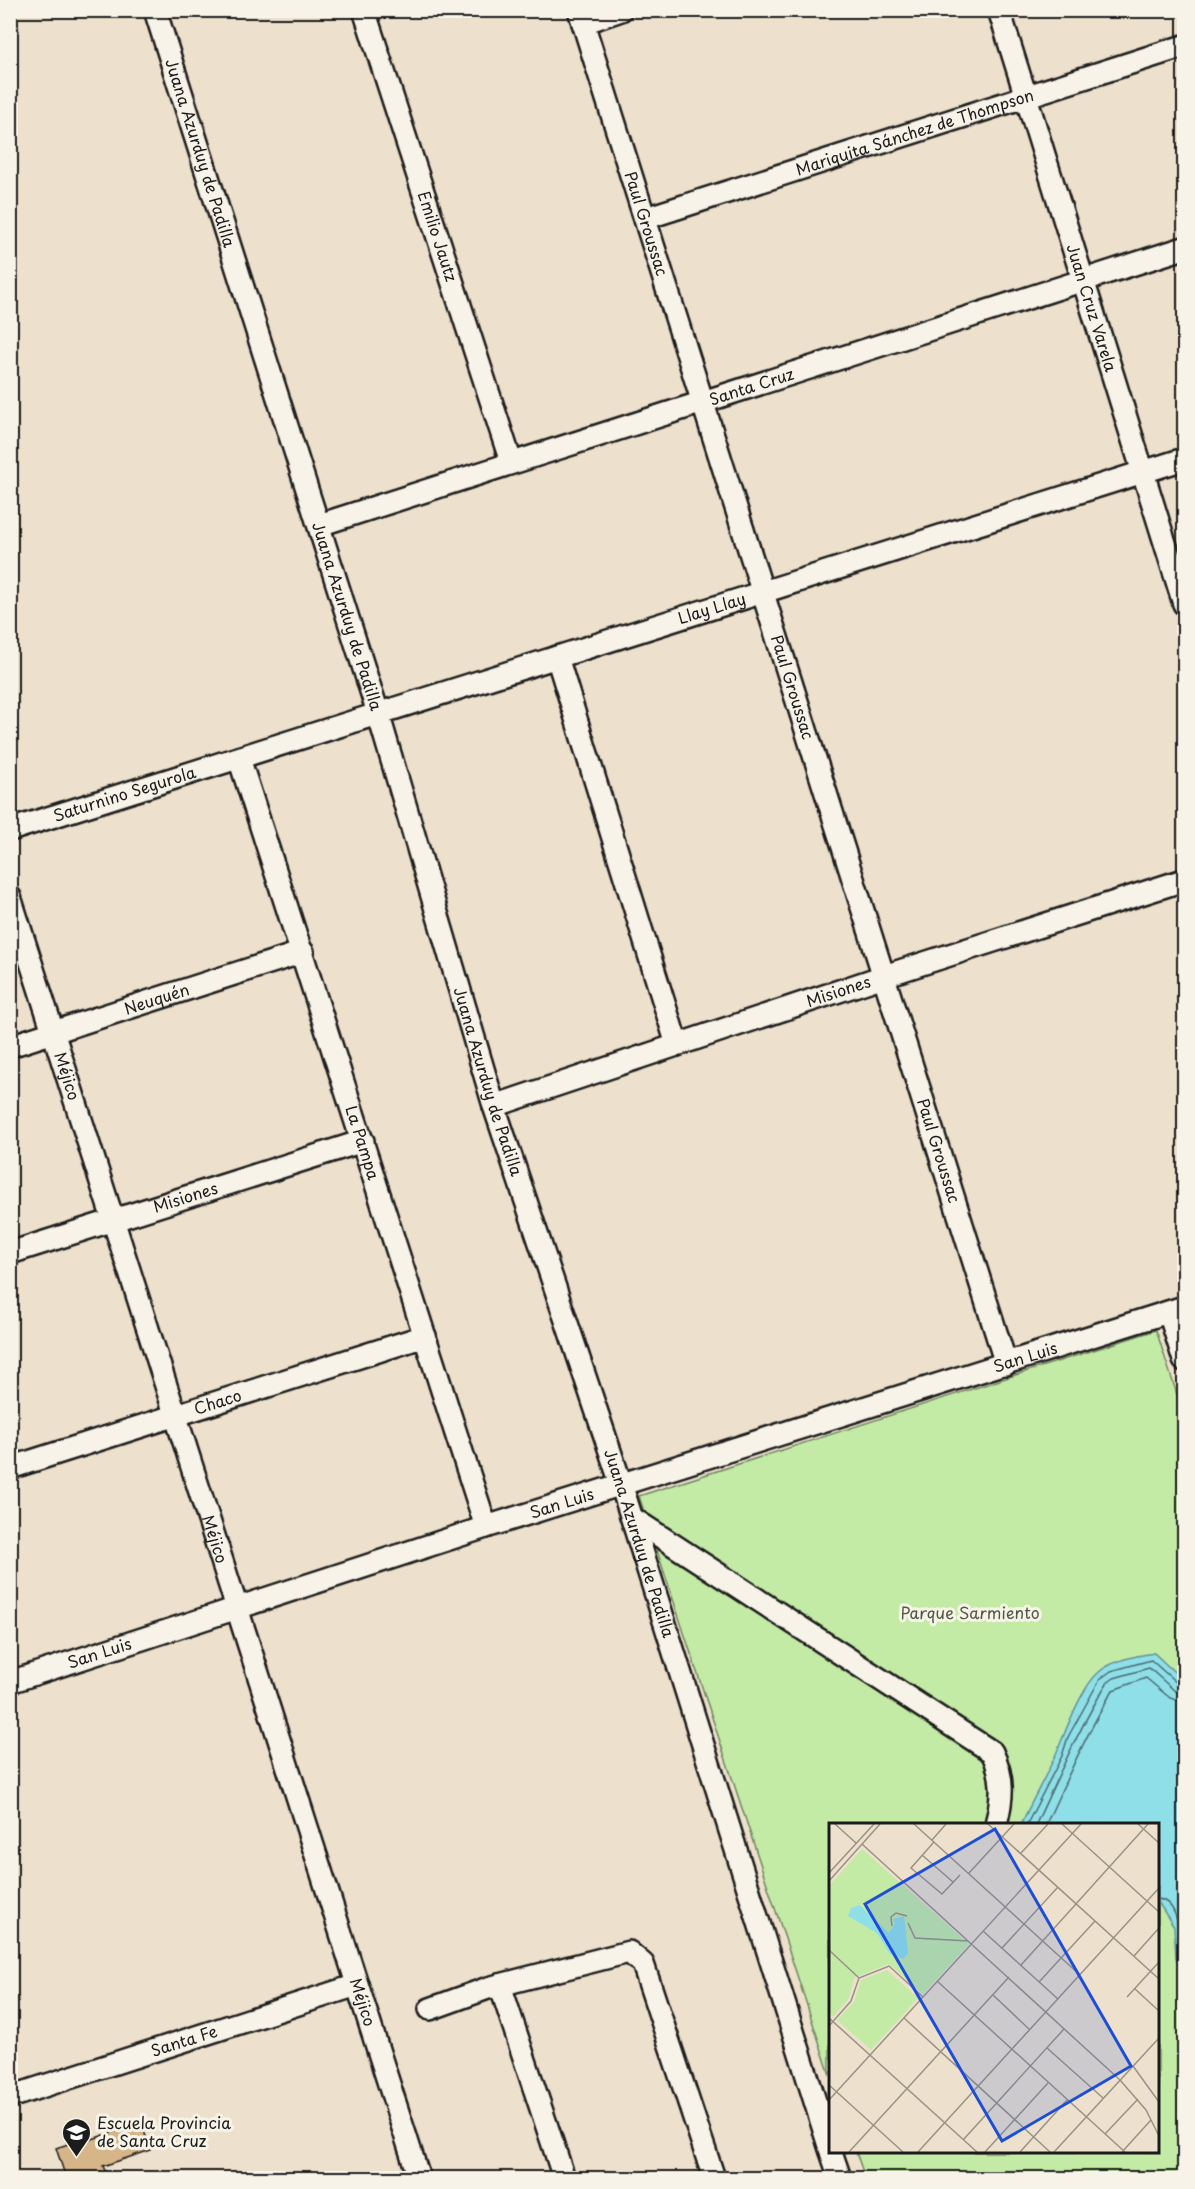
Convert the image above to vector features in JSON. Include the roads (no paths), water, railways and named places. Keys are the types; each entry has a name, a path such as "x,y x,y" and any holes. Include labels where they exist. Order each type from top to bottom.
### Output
{"street":[{"name":"Juana Azurduy de Padilla","path":"155,10 378,713 494,1106 622,1486 829,2144"},
{"name":"Emilio Jautz","path":"364,10 511,462"},
{"path":"581,17 621,10"},
{"name":"Juan Cruz Varela","path":"999,10 1185,604"},
{"name":"Paul Groussac","path":"581,17 1006,1364"},
{"name":"Mariquita Sánchez de Thompson","path":"646,218 1185,46"},
{"name":"Santa Cruz","path":"319,525 1185,248"},
{"name":"Llay Llay","path":"239,758 1185,459"},
{"path":"557,657 677,1045"},
{"name":"Saturnino Segurola","path":"10,830 239,758"},
{"name":"La Pampa","path":"239,758 486,1527"},
{"name":"Misiones","path":"494,1106 884,976 1185,880"},
{"name":"Méjico","path":"10,897 419,2178"},
{"name":"Neuquén","path":"10,1046 303,952"},
{"name":"Misiones","path":"10,1253 363,1141"},
{"path":"1177,1310 1185,1360"},
{"name":"San Luis","path":"10,1682 486,1527 1177,1310"},
{"name":"Chaco","path":"10,1468 425,1336"},
{"path":"632,1518 992,1752 1001,1771 1001,1805 996,1823"},
{"path":"430,2009 500,1985 628,1952 643,1964 714,2178"},
{"name":"Santa Fe","path":"10,2097 357,1985"},
{"path":"500,1985 564,2178"},
{"name":"Juana Azurduy de Padilla","path":"832,2153 840,2178"}],"water":[{"path":"1154,1653 1184,1681 1184,1978 1176,1957 1174,1927 1159,1904 1159,1823 1022,1823 1086,1689 1098,1673 1117,1662"}],"place":[{"name":"Escuela Provincia de Santa Cruz","path":"76,2158"}],"park label":[{"name":"Parque Sarmiento","path":"970,1613"}]}
